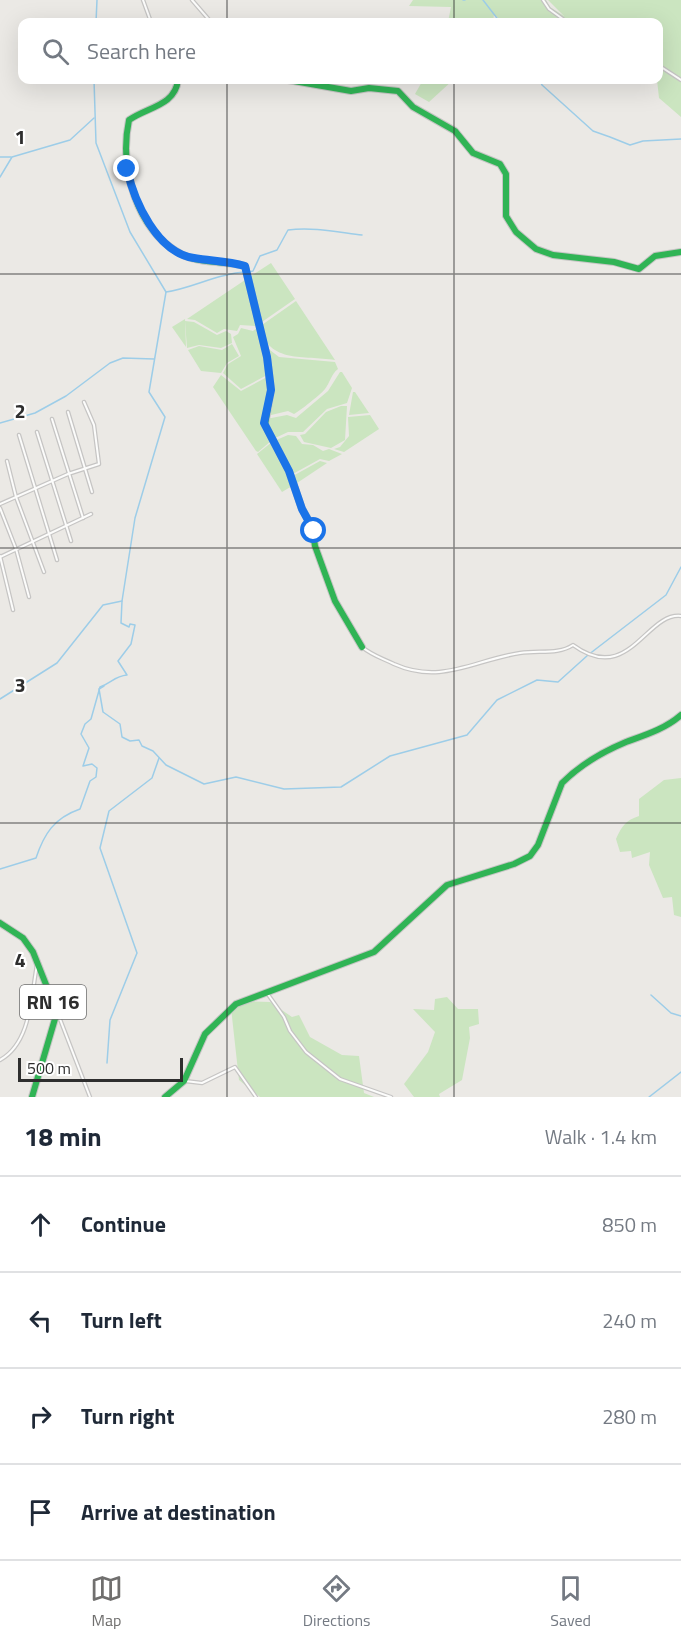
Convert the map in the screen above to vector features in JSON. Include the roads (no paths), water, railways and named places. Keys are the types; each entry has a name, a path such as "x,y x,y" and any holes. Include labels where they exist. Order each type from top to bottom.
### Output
{"street":[{"path":"142,0 149,18"},
{"path":"192,0 208,18"},
{"path":"543,0 549,9 561,18"},
{"path":"663,68 681,80"},
{"path":"178,84 170,100 145,110 129,120 125,150 129,177 144,214 171,247 194,258 245,266 267,357 271,390 265,425 289,471 302,509 312,526 320,559 335,601 362,647 381,660 422,673 445,672 520,653 563,652 573,645 588,654 611,657 638,643 668,617 681,616"},
{"path":"311,84 351,91 369,88 400,92 413,107 455,131 473,153 497,161 503,167 506,216 516,232 546,254 614,262 639,269 655,256 681,252"},
{"path":"29,597 16,549 0,506 67,474 99,464 100,455 94,425 84,402"},
{"path":"68,412 92,492"},
{"path":"52,419 67,474 83,518"},
{"path":"37,432 71,541"},
{"path":"19,435 57,560"},
{"path":"8,461 16,497 44,572"},
{"path":"12,610 0,556 91,514"},
{"path":"165,1097 184,1081 205,1034 236,1004 374,952 447,885 514,864 530,856 538,845 562,783 568,776 593,759 670,725 681,715"},
{"name":"RN 16","path":"0,923 23,938 38,962 57,1012 32,1097"},
{"path":"0,1060 13,1051 25,1026 38,962"},
{"path":"267,993 306,1052 340,1079 391,1097"},
{"path":"57,1012 90,1097"},
{"path":"184,1081 202,1083 235,1068 256,1097"}],"waterway":[{"path":"96,18 97,0"},
{"path":"483,0 497,18"},
{"path":"0,869 36,858 51,828 63,817 80,809 90,781 96,777 97,768 92,764 83,766 89,748 81,734 85,724 91,719 100,687 127,675 118,661 131,644 135,625 130,624 129,627 121,623 122,601 135,518 165,417 149,392 166,292 130,232 96,143 94,84"},
{"path":"542,84 593,131 630,145 643,141 681,139"},
{"path":"0,177 12,157 70,140 94,118"},
{"path":"0,157 11,157"},
{"path":"249,272 253,271 260,256 277,250 288,230 316,229 362,235"},
{"path":"166,292 224,275 244,272"},
{"path":"0,423 35,413 66,396 110,363 123,358 154,359"},
{"path":"104,686 99,689 103,712 120,724 122,737 130,741 139,740 142,746 153,751 166,765 204,784 236,777 284,789 341,787 390,756 467,735 497,700 537,680 558,682 588,655 666,595 681,567"},
{"path":"0,699 57,663 103,605 122,601"},
{"path":"107,1063 110,1020 137,953 100,848 109,811 152,778 159,758"},
{"path":"651,995 671,1013 681,1016"},
{"path":"649,1097 681,1072"}]}
